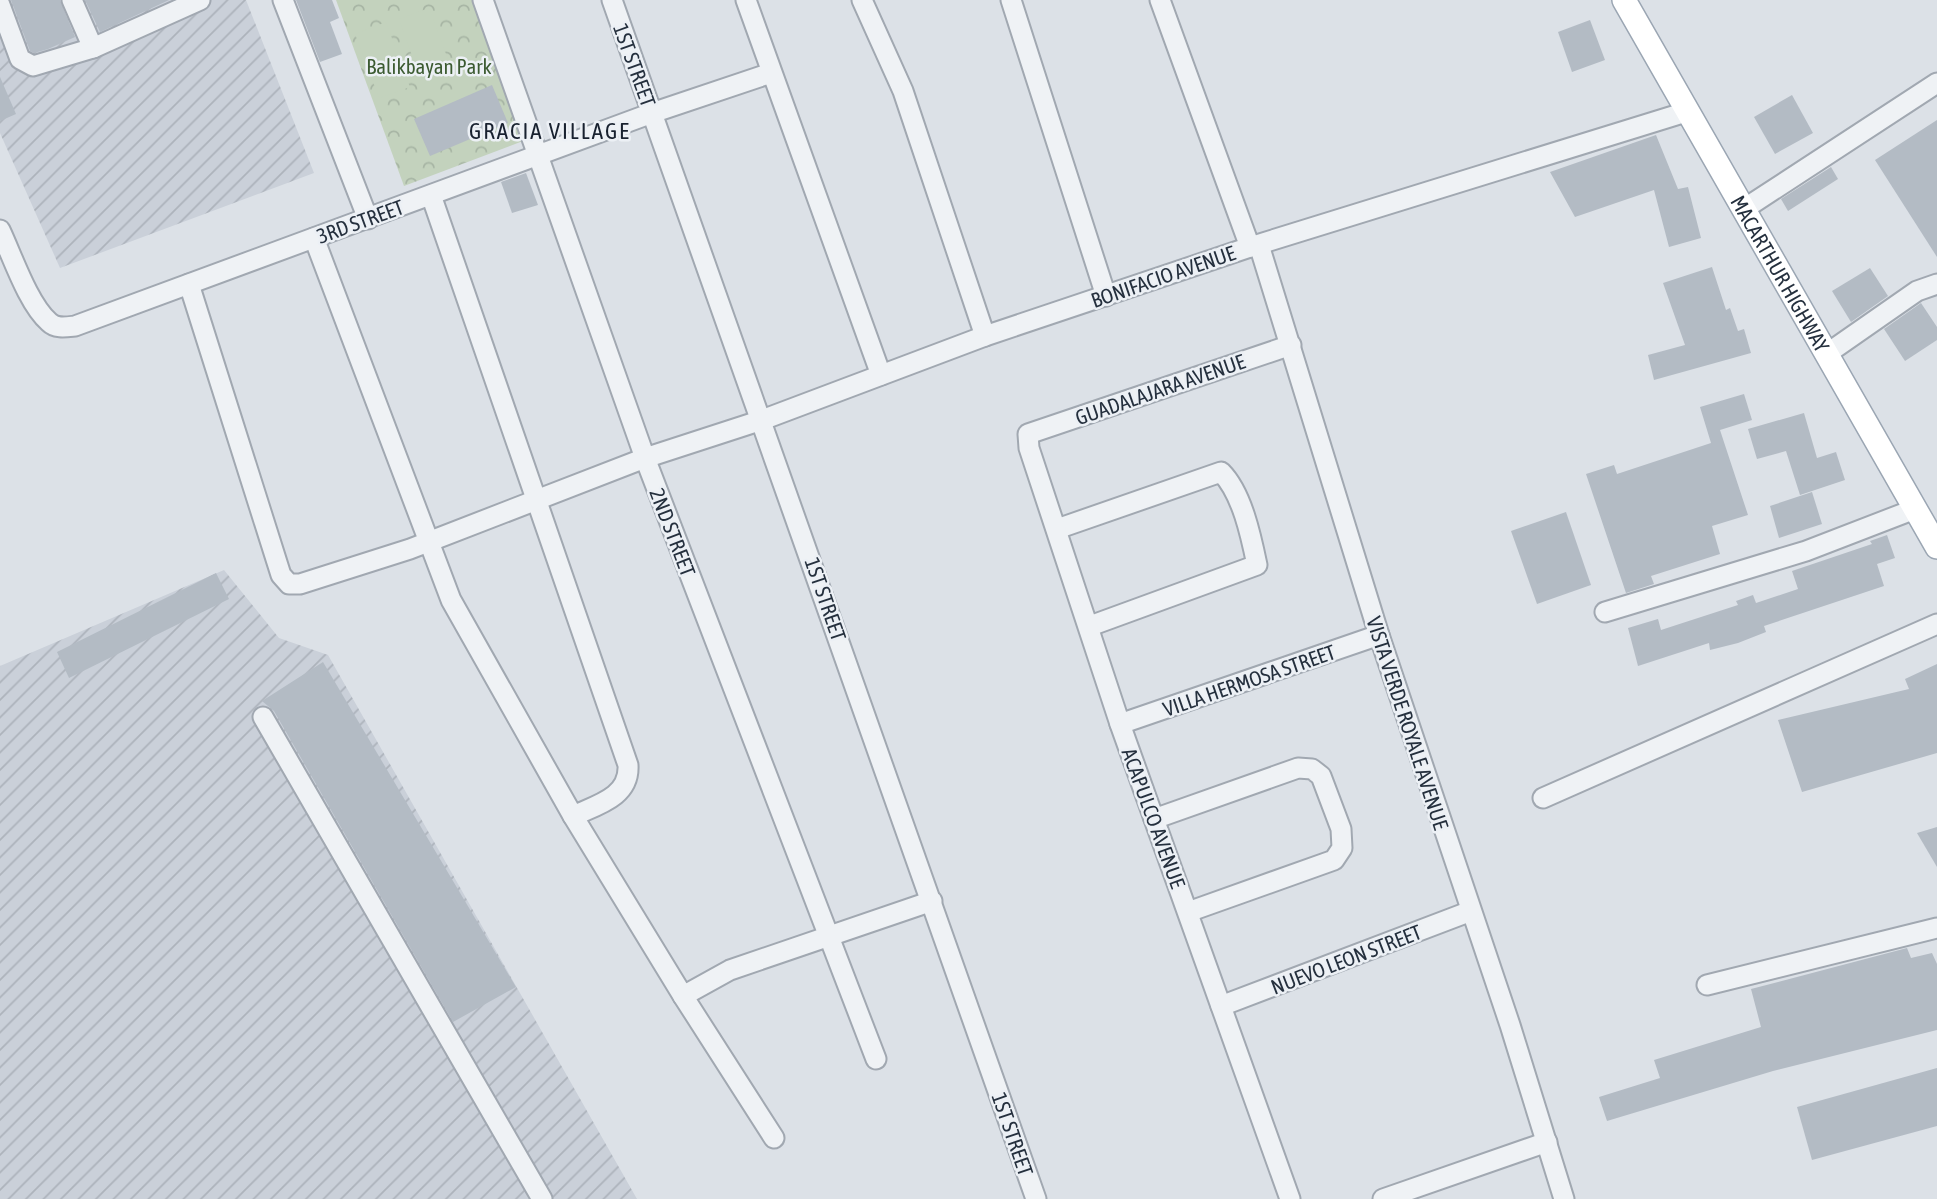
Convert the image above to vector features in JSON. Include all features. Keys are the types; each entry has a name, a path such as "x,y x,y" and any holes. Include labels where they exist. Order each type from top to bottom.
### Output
{"main road":[{"name":"MACARTHUR HIGHWAY","path":"1624,0 1937,547"}],"street":[{"path":"72,0 93,48"},
{"path":"0,5 20,59 33,66 93,48 156,9 200,0"},
{"path":"283,0 368,219"},
{"name":"2ND STREET","path":"484,0 645,458 876,1059"},
{"name":"1ST STREET","path":"612,0 1036,1199"},
{"path":"746,0 881,375"},
{"path":"862,0 903,90 985,337"},
{"path":"1011,0 1106,296"},
{"name":"VISTA VERDE ROYALE AVENUE","path":"1160,0 1291,345 1379,635 1564,1199"},
{"name":"3RD STREET","path":"0,230 39,309 57,327 75,326 652,113 771,73"},
{"path":"1744,209 1937,83"},
{"name":"BONIFACIO AVENUE","path":"189,284 285,582 300,584 426,541 645,458 762,420 985,337 1255,246 1686,112"},
{"path":"431,195 628,765 624,787 615,796 573,816"},
{"path":"314,238 426,541 451,600 573,816 774,1138"},
{"path":"1828,353 1917,291 1937,284"},
{"name":"GUADALAJARA AVENUE","path":"1028,434 1291,345"},
{"name":"ACAPULCO AVENUE","path":"1028,434 1029,449 1090,626 1120,724 1290,1199"},
{"path":"1057,529 1221,472 1230,481 1238,500 1256,565 1090,626"},
{"path":"1605,612 1806,551 1915,509"},
{"path":"1543,798 1937,624"},
{"name":"VILLA HERMOSA STREET","path":"1120,724 1379,635"},
{"path":"263,717 542,1199"},
{"path":"1154,818 1298,768 1312,769 1321,776 1337,818 1342,848 1334,860 1188,912"},
{"path":"683,996 730,970 932,901"},
{"name":"NUEVO LEON STREET","path":"1221,1006 1471,911"},
{"path":"1707,985 1937,928"},
{"path":"1383,1199 1547,1142"}],"shaded area":[{"path":"0,0 246,0 314,173 60,268 0,133"},
{"path":"224,570 279,638 328,655 637,1199 0,1199 0,666"}],"green space":[{"name":"Balikbayan Park","path":"336,0 474,0 523,141 404,186"},
{"path":"429,8 453,73 422,84 399,19"},
{"path":"386,22 410,87 379,98 355,34"}],"building":[{"path":"11,0 60,0 75,37 48,49 34,53 30,51"},
{"path":"85,0 169,0 100,32"},
{"path":"296,0 332,0 339,18 330,22 342,54 320,62"},
{"path":"1590,20 1605,60 1572,72 1558,32"},
{"path":"0,77 16,114 0,121"},
{"path":"492,85 508,123 430,156 414,119"},
{"path":"1792,95 1813,133 1775,154 1754,117"},
{"path":"1937,120 1937,257 1875,160"},
{"path":"1656,135 1678,189 1688,187 1701,238 1669,247 1654,190 1575,217 1550,172"},
{"path":"1831,167 1838,179 1788,211 1781,199"},
{"path":"526,173 538,205 512,213 501,182"},
{"path":"1712,267 1726,310 1730,308 1738,331 1744,329 1751,353 1654,380 1648,355 1685,345 1663,283"},
{"path":"1870,268 1888,296 1851,322 1832,291"},
{"path":"1921,303 1937,327 1937,340 1905,361 1884,329"},
{"path":"1744,394 1752,420 1720,430 1748,515 1712,526 1720,554 1651,576 1654,584 1626,593 1586,474 1614,465 1617,474 1711,443 1700,407"},
{"path":"1804,413 1817,458 1836,452 1845,480 1800,495 1786,451 1757,459 1748,429"},
{"path":"1812,492 1822,524 1779,538 1770,506"},
{"path":"1566,512 1591,585 1537,604 1511,531"},
{"path":"1887,535 1895,558 1877,564 1884,586 1764,626 1766,632 1738,643 1710,650 1709,643 1638,666 1628,628 1658,619 1661,630 1738,605 1736,601 1753,595 1756,603 1798,589 1792,571 1872,544 1870,541"},
{"path":"216,573 229,599 69,678 57,652"},
{"path":"323,662 516,987 453,1022 274,711 262,701"},
{"path":"1937,664 1937,753 1802,792 1778,720 1909,689 1905,679"},
{"path":"1937,827 1937,867 1917,833"},
{"path":"1907,948 1911,958 1932,953 1937,964 1937,1030 1773,1071 1607,1121 1599,1097 1660,1078 1654,1060 1761,1027 1751,989"},
{"path":"1937,1068 1937,1126 1812,1160 1797,1107"}],"district":[{"name":"GRACIA VILLAGE","path":"550,131"}]}
